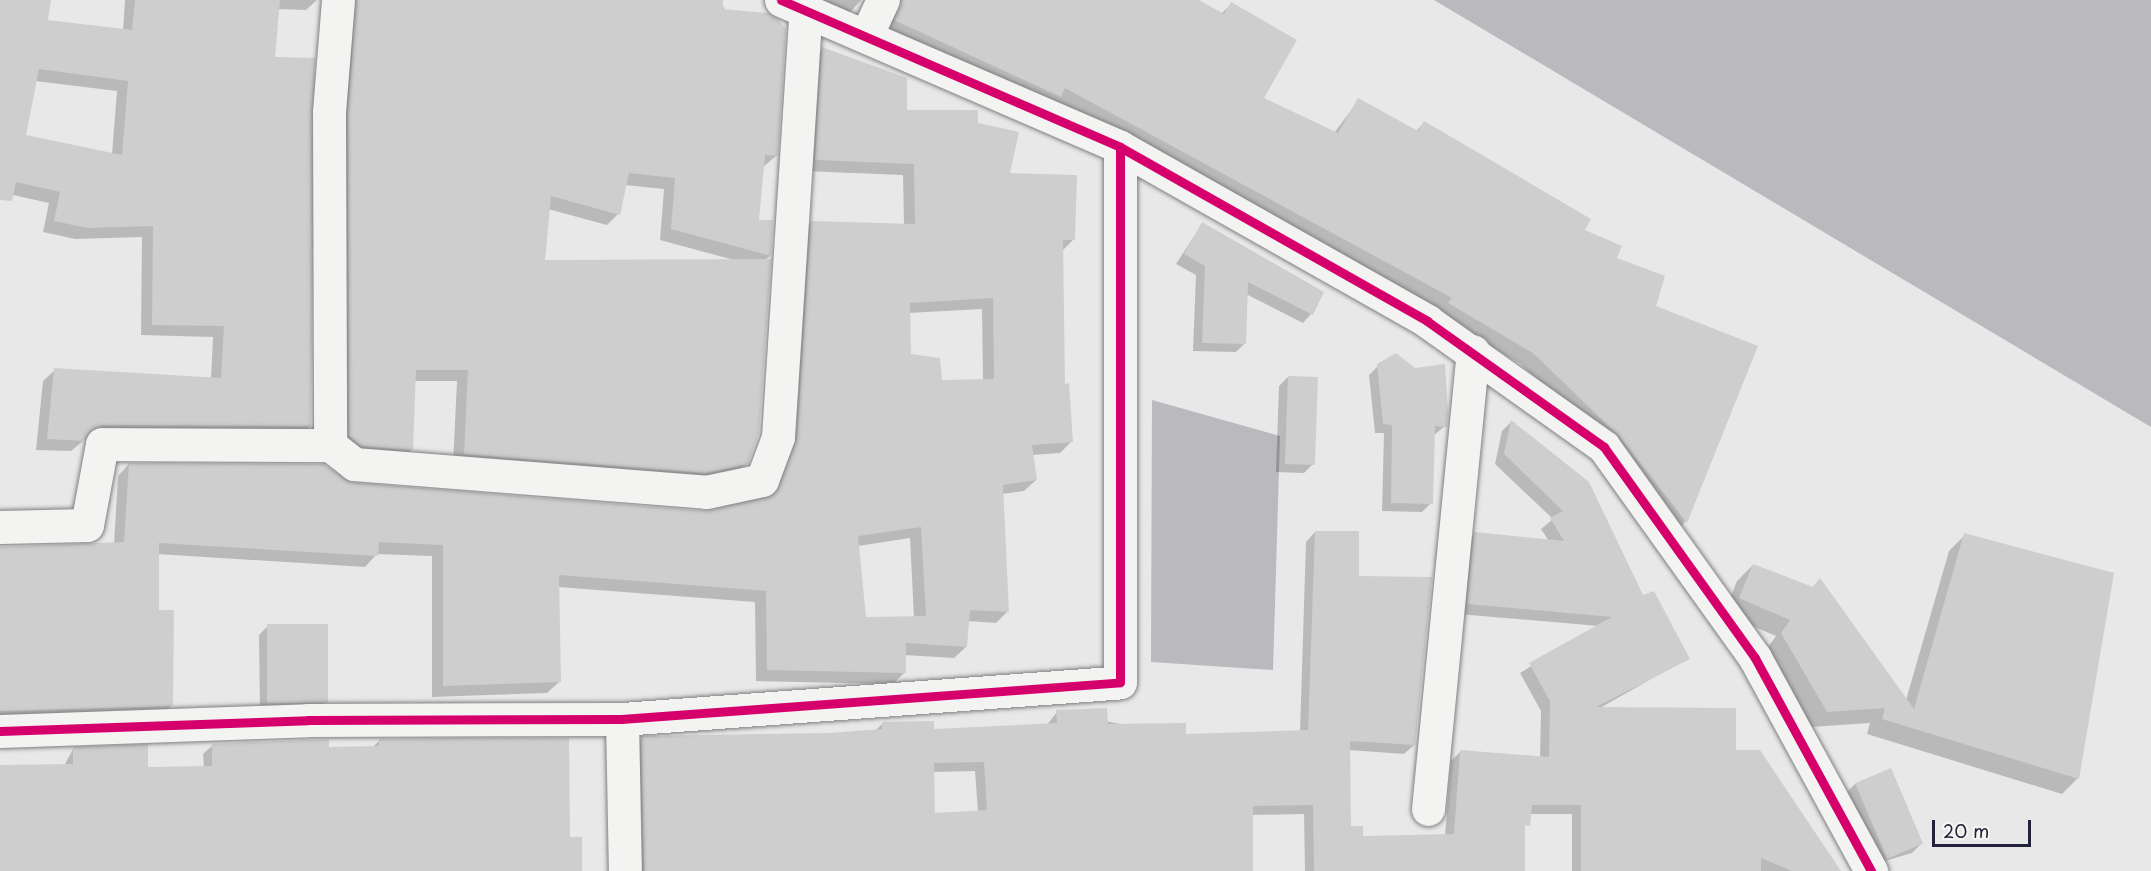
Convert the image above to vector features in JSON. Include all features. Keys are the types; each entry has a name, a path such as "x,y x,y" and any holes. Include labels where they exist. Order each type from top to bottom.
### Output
{"street":[{"path":"330,446 329,112 338,0"},
{"path":"866,36 883,0"},
{"path":"0,527 87,525 102,444 330,446 354,464 706,492 762,480 777,437 793,5 1120,147 1473,351 1604,447 1755,658 1871,871"},
{"path":"0,731 308,720 622,719 1120,682 1120,147"},
{"path":"1428,809 1473,351"},
{"path":"622,719 626,871"}],"shaded area":[{"path":"1434,0 2151,0 2151,427"},
{"path":"1152,400 1280,436 1273,670 1151,662"}],"building":[{"path":"0,0 51,0 48,20 132,30 135,0 280,0 275,57 315,58 311,426 102,425 84,441 47,439 54,368 221,378 224,326 152,325 153,226 87,228 54,221 60,192 16,182 12,201 0,200","holes":["39,69 128,81 122,155 26,135"]},
{"path":"356,0 723,0 723,9 768,13 778,19 786,29 778,156 765,155 759,220 773,220 771,256 671,229 675,178 629,173 620,215 551,196 545,260 771,259 759,433 748,464 705,473 464,454 468,370 416,370 413,450 361,446 349,436 348,113"},
{"path":"901,0 1199,0 1224,14 1231,2 1297,40 1264,98 1338,133 1358,98 1418,131 1424,121 1591,219 1585,230 1622,246 1617,258 1665,276 1656,306 1758,346 1687,523 1619,436 1533,353 1448,303 1452,298 1065,88 1061,97 894,20"},
{"path":"822,47 907,78 907,110 978,110 978,123 1019,132 1010,173 1077,175 1075,240 1063,240 1065,384 1069,383 1073,442 1032,445 1037,480 1003,485 1009,612 970,610 967,647 906,643 906,673 767,670 766,591 559,575 561,682 443,686 443,545 379,542 378,556 159,543 159,610 174,610 173,706 0,711 0,547 124,542 129,463 323,464 353,483 705,511 774,494 797,438 811,221 915,224 914,164 815,160","holes":["993,298 994,379 942,380 940,358 911,354 910,303","921,527 926,616 866,617 858,536"]},
{"path":"1202,222 1324,292 1313,315 1248,282 1246,344 1202,343 1205,266 1184,254"},
{"path":"1396,353 1415,368 1445,364 1447,427 1435,426 1433,504 1391,503 1392,425 1383,424 1377,364"},
{"path":"1288,376 1318,377 1315,465 1285,464"},
{"path":"1511,420 1589,482 1643,595 1654,591 1690,659 1596,707 1736,708 1736,750 1760,750 1841,871 1792,871 1761,858 1761,871 1581,871 1581,805 1532,805 1530,826 1525,825 1525,871 1314,871 1313,805 1253,806 1253,871 644,871 641,736 828,733 882,729 882,722 934,721 934,729 1057,723 1056,710 1107,708 1108,724 1186,723 1186,734 1308,730 1315,531 1359,531 1359,576 1432,577 1415,745 1350,741 1351,826 1363,826 1363,836 1454,834 1460,750 1549,757 1550,701 1529,663 1612,617 1467,604 1474,532 1564,541 1550,518 1563,511 1504,454","holes":["984,762 987,810 935,813 934,763"]},
{"path":"1964,533 2114,573 2079,779 1882,719 1885,708 1827,712 1781,633 1790,620 1739,598 1753,564 1813,587 1820,578 1914,709"},
{"path":"267,624 328,624 328,703 267,703"},
{"path":"569,738 570,837 582,837 582,871 0,871 0,765 73,764 73,747 148,744 148,767 212,766 212,744 329,739 329,747 379,746 379,739"},
{"path":"1891,768 1923,843 1887,859 1855,783"}],"cycle path":[{"path":"781,0 1120,147 1427,321 1604,447 1755,658 1871,871"},
{"path":"0,731 308,720 622,719 1120,682 1120,147"}]}
